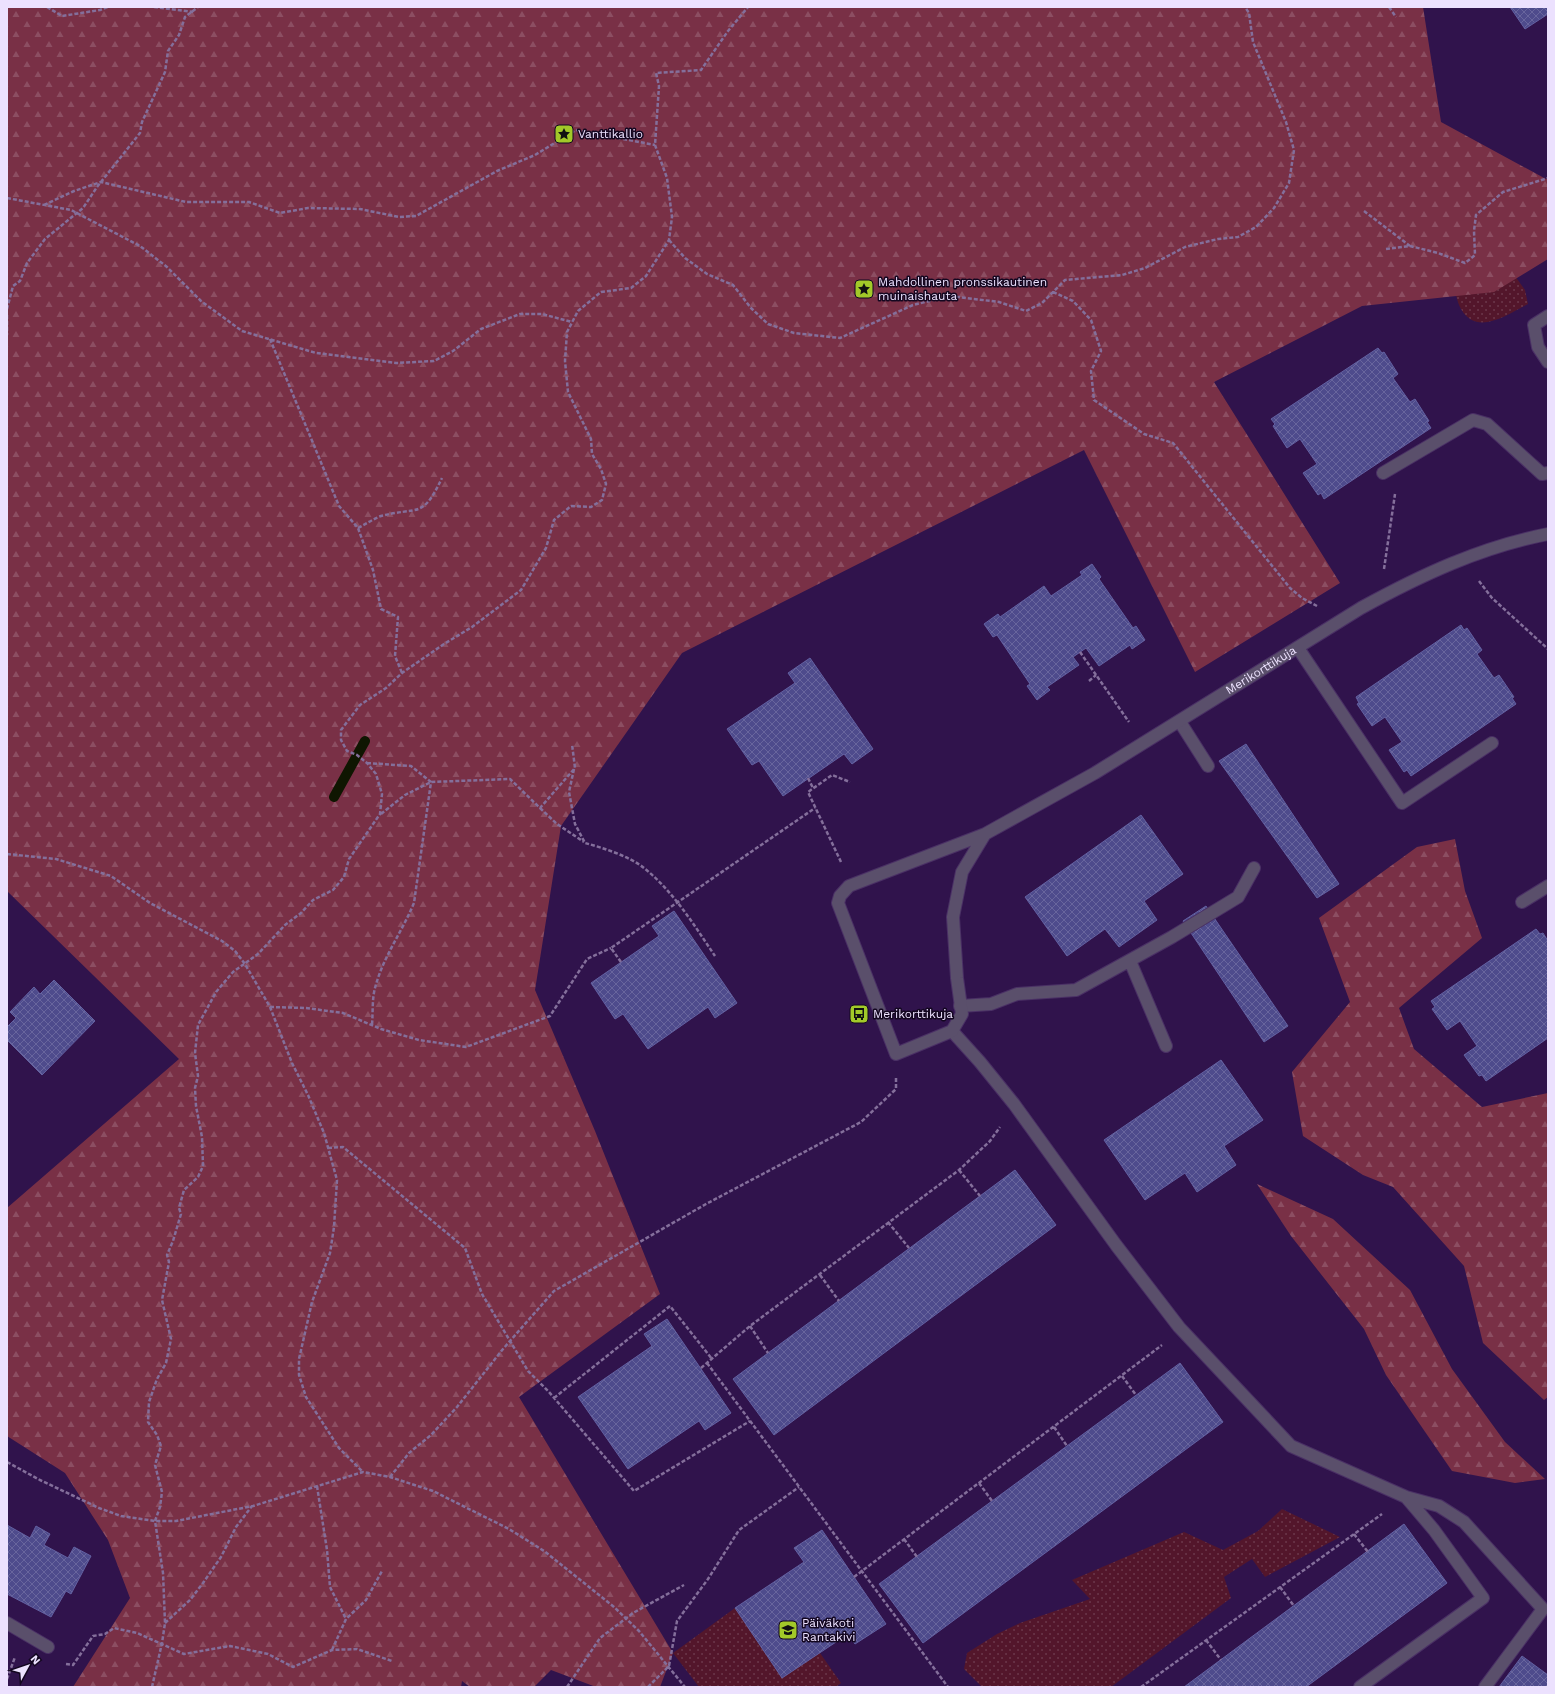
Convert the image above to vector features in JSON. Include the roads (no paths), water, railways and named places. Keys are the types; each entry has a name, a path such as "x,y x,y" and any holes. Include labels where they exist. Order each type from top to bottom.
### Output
{"street":[{"path":"1548,316 1534,325 1538,347 1548,362"},
{"path":"1383,473 1473,420 1487,424 1542,474 1548,473"},
{"name":"Merikorttikuja","path":"985,834 962,872 953,917 960,1006 962,1014 952,1031 896,1054 838,903 840,896 849,886 985,834 1095,773 1180,722 1361,608 1439,568 1485,551 1548,534"},
{"path":"1298,648 1402,804 1492,743"},
{"path":"1180,722 1208,766"},
{"path":"960,1006 991,1004 1018,994 1076,990 1130,961 1238,897 1254,868"},
{"path":"1522,902 1548,886"},
{"path":"1130,961 1166,1046"},
{"path":"952,1031 980,1062 1014,1104 1116,1245 1179,1327 1291,1446 1406,1497 1439,1506 1464,1522 1543,1609 1485,1687"},
{"path":"1360,1687 1483,1598 1434,1530 1406,1497"},
{"path":"7,1622 48,1647"}],"waterway":[{"path":"334,797 365,741"}],"place":[{"name":"Vanttikallio","path":"564,134"},
{"name":"Mahdollinen pronssikautinen muinaishauta","path":"864,289"},
{"name":"Merikorttikuja","path":"859,1014"},
{"name":"Päiväkoti Rantakivi","path":"788,1630"}]}
